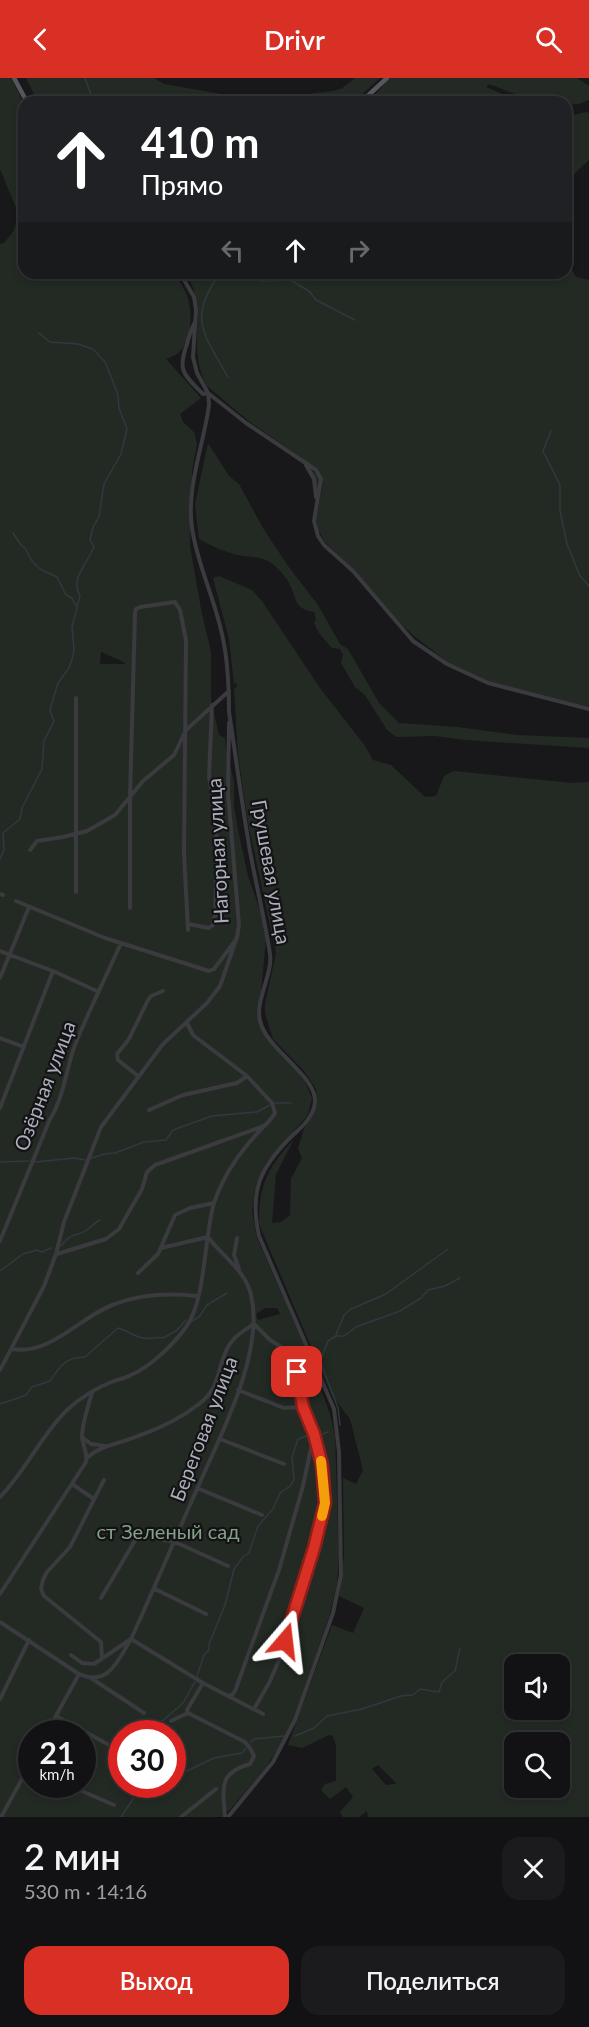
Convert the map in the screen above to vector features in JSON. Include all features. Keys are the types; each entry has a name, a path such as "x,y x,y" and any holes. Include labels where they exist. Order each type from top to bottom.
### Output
{"main road":[{"path":"14,78 24,96"},
{"path":"368,96 387,78"}],"street":[{"path":"184,279 194,297 193,357 197,373 208,393 246,423 316,470 321,479 321,490 316,504"},
{"path":"195,322 181,358 182,368 203,394 208,393"},
{"name":"Нагорная улица","path":"0,1370 44,1286 56,1254 64,1222 101,1126 163,1044 207,1004 220,986 237,938 239,925 228,793 227,658 221,628 192,527 191,506 208,415 210,399 208,393"},
{"path":"305,464 314,479 316,492 314,521 318,536 413,641 447,664 488,683 589,709"},
{"path":"130,908 130,797 135,613 136,609 175,602 180,610 186,640 184,841 188,930"},
{"path":"30,850 37,841 76,833 99,825 115,814 143,781 174,755 186,730 229,691"},
{"path":"76,698 76,892"},
{"path":"188,924 210,928 215,917 217,844 214,803 209,777 212,705"},
{"name":"Грушевая улица","path":"227,1817 273,1762 283,1746 295,1720 333,1613 341,1575 338,1431 334,1409 259,1236 254,1214 256,1195 262,1176 271,1160 308,1121 315,1102 314,1090 271,1042 260,1020 264,984 271,957 247,833 229,712"},
{"path":"16,900 121,943 209,971 214,969 237,938"},
{"path":"0,978 29,906"},
{"name":"Озёрная улица","path":"0,1241 3,1227 50,1119 58,1106 71,1057 121,943"},
{"path":"0,951 53,971 99,992"},
{"path":"0,1108 53,971"},
{"path":"138,1076 118,1060 117,1054 129,1039 151,996 163,991"},
{"path":"0,1497 14,1483 30,1457 67,1410 92,1392 131,1376 149,1365 187,1326 197,1296 214,1203 231,1165 275,1113 275,1108 247,1076 193,1035 187,1023"},
{"path":"0,1038 24,1047"},
{"path":"149,1110 183,1095 237,1083 247,1076"},
{"path":"56,1254 106,1239 119,1229 141,1189 147,1172 155,1165 266,1125"},
{"path":"138,1273 152,1261 161,1248 175,1215 190,1208 214,1203"},
{"path":"161,1248 208,1237"},
{"name":"Береговая улица","path":"90,1678 104,1675 111,1669 131,1639 220,1439 247,1361 254,1324 252,1296 248,1283 208,1237"},
{"path":"237,1238 234,1255 240,1273"},
{"path":"11,1349 22,1351 53,1341 115,1304 152,1295 197,1296"},
{"path":"0,1594 88,1457 95,1450 175,1422 201,1403 214,1390 228,1347 238,1335 254,1324 270,1340 294,1355 300,1355 309,1348"},
{"path":"254,1709 281,1656 314,1548 325,1503 322,1465 314,1434 303,1407 294,1355"},
{"path":"238,1390 284,1408 303,1407"},
{"path":"88,1457 82,1436 92,1392"},
{"path":"228,1696 235,1691 279,1570 303,1486 314,1434"},
{"path":"82,1436 88,1443 107,1446"},
{"path":"220,1439 284,1464"},
{"path":"102,1659 100,1642 48,1600 41,1589 47,1572 70,1547 104,1480"},
{"path":"72,1484 94,1499"},
{"path":"197,1488 261,1515"},
{"path":"101,1598 140,1532 153,1538 175,1542 228,1566"},
{"path":"155,1589 206,1614"},
{"path":"0,1622 144,1713"},
{"path":"71,1655 88,1665 102,1659 131,1639 203,1683 262,1714"},
{"path":"0,1699 29,1640"},
{"path":"54,1720 79,1674"},
{"path":"188,1713 187,1710 203,1683"},
{"path":"171,1720 188,1713 245,1742 250,1748 254,1756 250,1764 234,1769 225,1784 227,1817"},
{"path":"56,1716 108,1744"},
{"path":"1,1817 18,1788"},
{"path":"181,1817 216,1789"},
{"path":"96,1797 114,1805"}],"green space":[{"name":"ст Зеленый сад","path":"0,78 11,78 20,96 18,96 18,213 0,169"},
{"path":"26,78 154,78 164,84 232,96 35,96"},
{"path":"355,78 380,78 360,96 290,96 341,89"},
{"path":"390,78 577,78 589,86 589,100 572,105 572,96 520,96 489,84 486,87 507,96 374,96"},
{"path":"589,113 589,160 573,175 572,170 572,116"},
{"name":"ст Зеленый сад","path":"18,218 18,279 178,279 187,296 191,319 186,342 180,351 166,359 201,398 180,414 183,422 194,432 197,444 192,471 190,546 211,652 211,700 219,735 225,738 234,782 234,806 238,830 248,876 261,913 266,940 259,1012 270,1042 298,1073 312,1098 308,1115 266,1163 255,1190 252,1211 257,1238 305,1346 330,1414 335,1436 339,1558 337,1583 329,1617 293,1721 264,1770 228,1812 224,1807 224,1817 0,1817 0,244 4,243 13,232","holes":["101,652 125,664 100,664","265,1308 277,1308 280,1314 258,1320 256,1314"]},
{"path":"572,270 576,277 589,280 589,707 487,681 450,664 400,623 355,571 324,541 316,520 323,482 321,479 317,497 315,481 308,467 321,478 317,469 250,422 207,386 198,357 196,302 189,279 572,279"},
{"path":"208,443 229,476 239,484 263,528 318,605 340,644 348,649 379,703 399,723 457,727 518,735 589,738 589,748 435,736 396,737 387,730 365,695 355,687 341,663 343,655 340,649 332,648 319,633 314,623 316,619 314,612 299,605 289,583 278,569 266,560 228,552 199,539 195,504"},
{"path":"219,576 252,590 373,760 391,765 425,797 436,796 444,776 454,771 573,783 589,782 589,1817 368,1817 367,1811 359,1817 343,1817 340,1812 353,1797 346,1787 330,1799 321,1790 325,1784 336,1781 336,1746 333,1736 329,1735 302,1748 288,1745 332,1625 353,1633 364,1608 339,1596 344,1556 343,1478 356,1484 363,1470 350,1419 331,1394 259,1224 261,1198 267,1177 294,1139 276,1174 272,1223 281,1222 290,1215 291,1179 302,1158 298,1149 304,1128 313,1116 317,1102 316,1089 304,1071 273,1039 265,1013 276,953 248,823 238,755 234,689 237,683 234,684 229,639 213,578","holes":["378,1765 396,1783 395,1784 386,1785 372,1769"]}],"waterway":[{"path":"85,78 91,96"},
{"path":"216,279 204,303 203,326 206,337 228,377"},
{"path":"249,279 263,281 289,279"},
{"path":"291,280 310,292 316,300 355,320"},
{"path":"0,859 4,850 3,833 20,819 22,808 42,769 44,741 54,721 50,710 58,683 69,668 74,650 72,627 80,596 77,589 78,577 94,547 90,540 93,527 99,517 104,484 121,454 127,429 119,408 118,395 105,362 93,349 78,344 50,342 39,333"},
{"path":"551,431 543,451 560,485 560,511 567,544 580,576 589,586"},
{"path":"13,533 32,561 40,569 57,577 66,595 72,598 76,606"},
{"path":"275,1103 291,1103"},
{"path":"92,1158 115,1153 144,1142 166,1140 173,1130 212,1116 257,1112 270,1105"},
{"path":"35,1162 74,1158 85,1160"},
{"path":"0,1162 29,1161"},
{"path":"61,1246 68,1238 84,1232 100,1220"},
{"path":"0,1271 23,1254 37,1250 42,1252 51,1248"},
{"path":"336,1335 344,1315 351,1309 386,1294 448,1249"},
{"path":"340,1425 338,1408 320,1361 328,1341 336,1336 344,1336 356,1327 400,1311 421,1298 428,1290 445,1286 460,1278"},
{"path":"192,1321 199,1317 207,1305 227,1293"},
{"path":"0,1404 26,1395 32,1387 50,1381 64,1363 78,1357 85,1357 118,1328 143,1338 163,1338 176,1331 186,1320"},
{"path":"318,1436 328,1432"},
{"path":"197,1676 225,1605 234,1569 249,1553 258,1526 273,1509 280,1493 294,1480 292,1457 298,1439 307,1436"},
{"path":"295,1736 314,1728 327,1716 362,1709 401,1696 413,1695 420,1689 439,1692 442,1682 455,1671 460,1648"},
{"path":"163,1720 183,1703 195,1682"},
{"path":"251,1742 254,1739 284,1736"},
{"path":"186,1771 214,1758 242,1753 246,1748"},
{"path":"121,1817 134,1798"}],"slow traffic":[{"path":"321,1461 325,1503 322,1516"}],"route":[{"path":"285,1641 314,1548 325,1503 322,1465 314,1434 303,1407 297,1372"}]}
